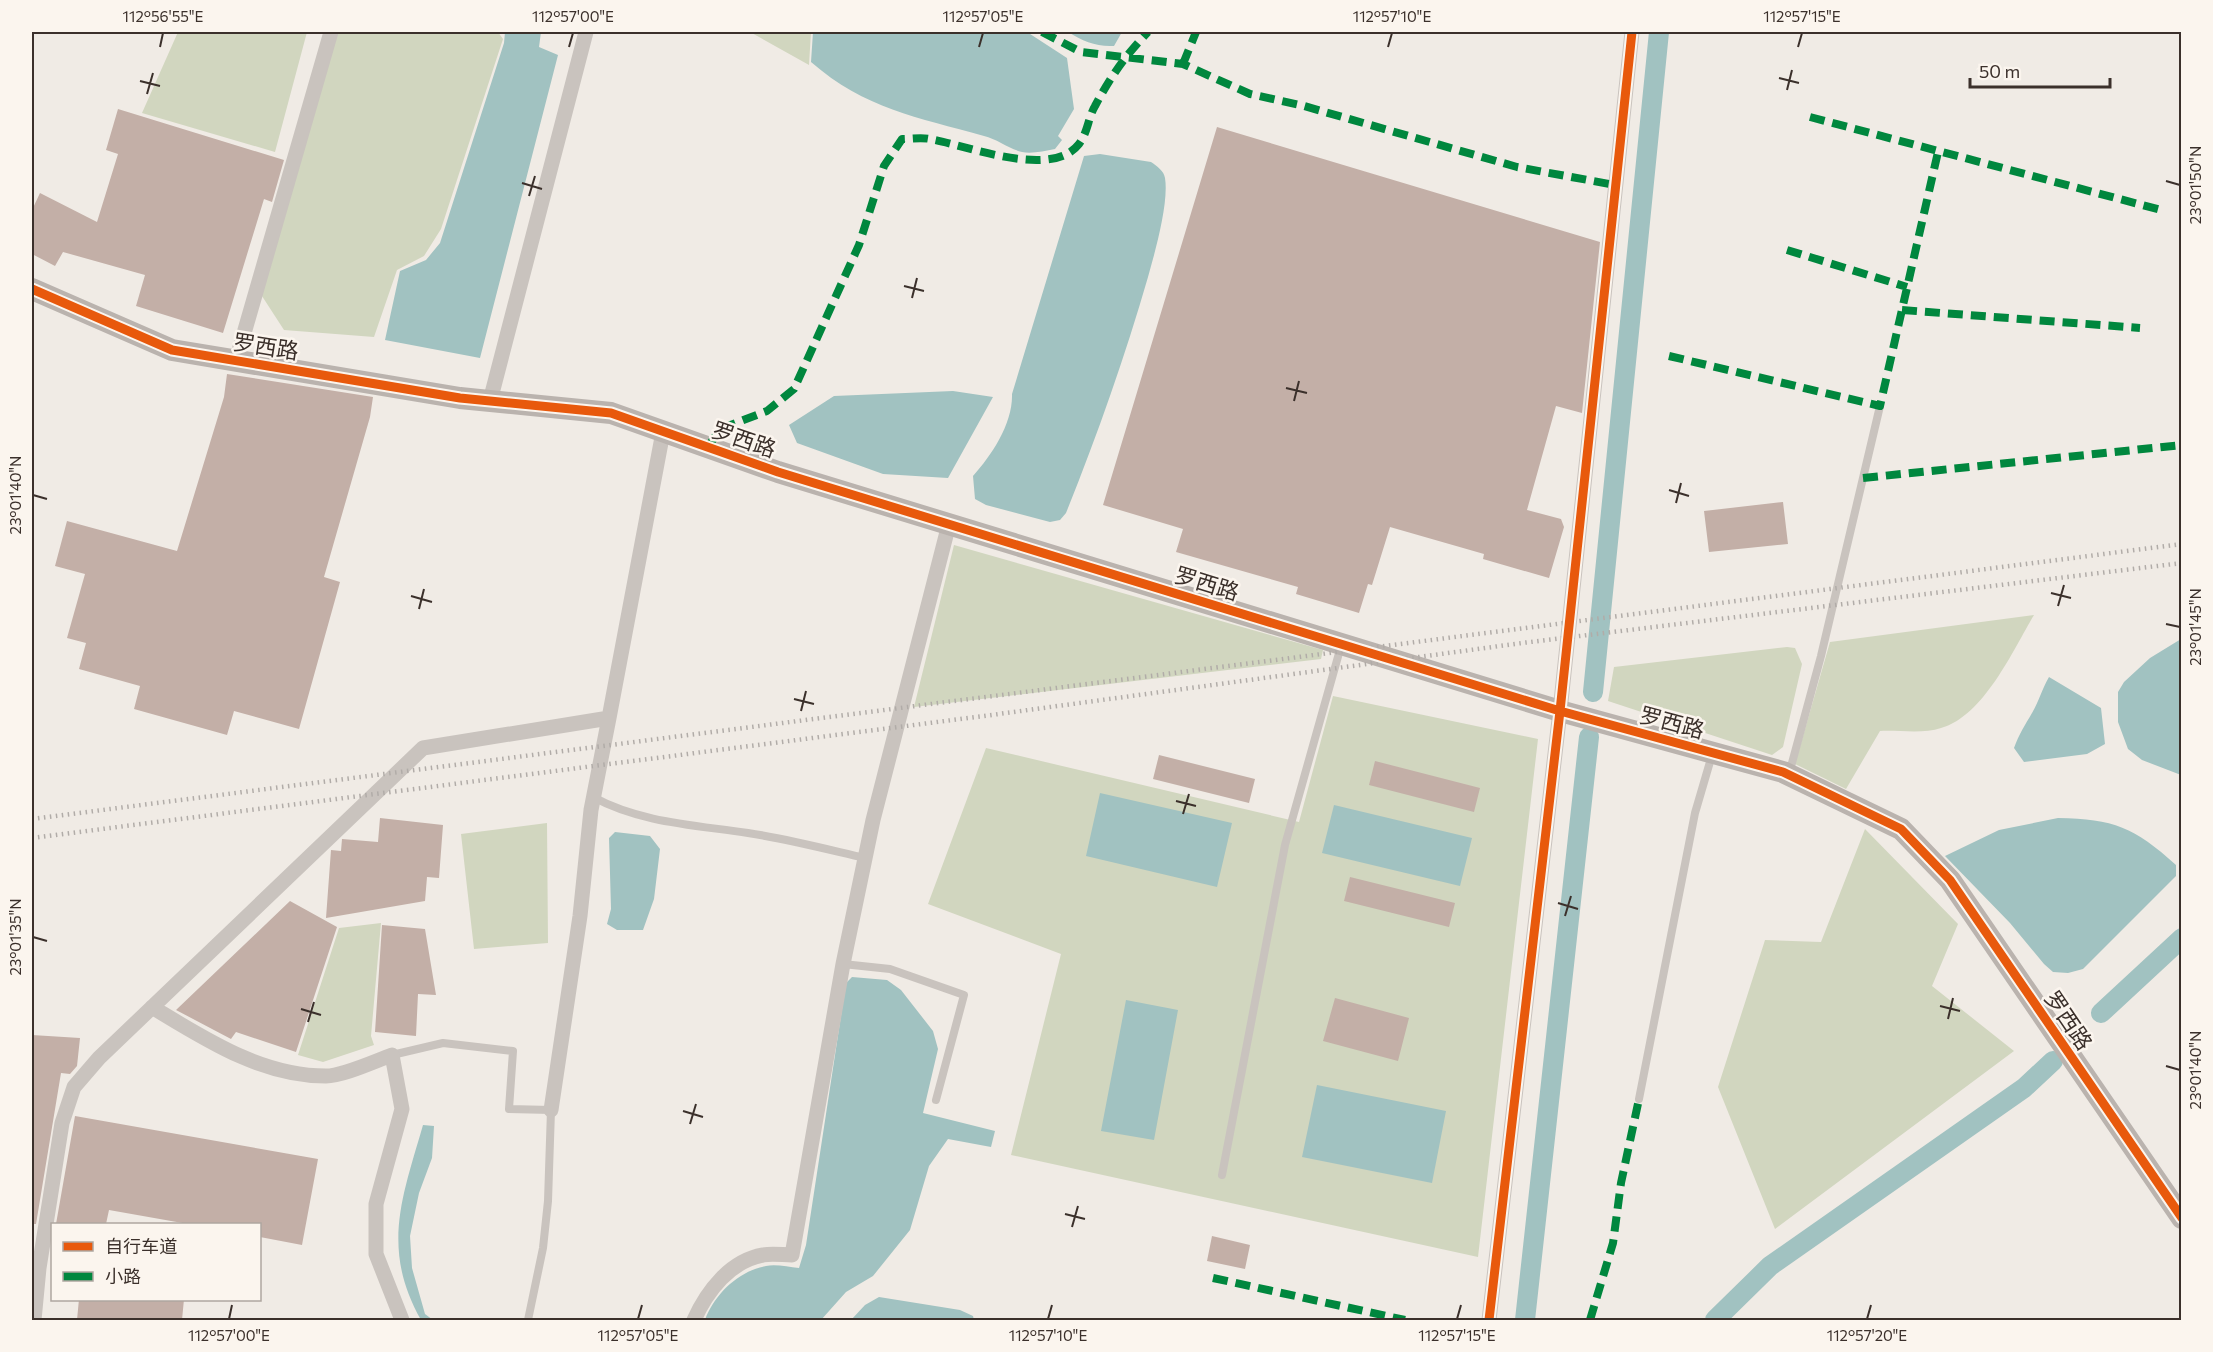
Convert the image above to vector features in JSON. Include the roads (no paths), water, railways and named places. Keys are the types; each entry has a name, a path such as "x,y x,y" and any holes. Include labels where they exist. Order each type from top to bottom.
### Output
{"street":[{"path":"236,361 331,32"},
{"path":"490,401 586,32"},
{"path":"1489,1320 1560,711 1632,32"},
{"name":"罗西路","path":"32,289 172,350 490,401 611,413 778,472 1560,711 1788,775 1901,829 1950,880 2181,1218"},
{"path":"551,1110 580,916 593,797 663,432"},
{"path":"694,1320 709,1292 728,1272 763,1255 792,1255 843,964 865,858 949,524"},
{"path":"34,1320 39,1268 62,1123 74,1087 99,1058 423,748 609,718"},
{"path":"152,1007 228,1052 277,1069 328,1077 392,1055 402,1109 376,1204 376,1254 402,1320"}],"lane":[{"path":"1788,775 1821,656 1880,406"},
{"path":"1222,1175 1285,845 1341,644"},
{"path":"1639,1099 1695,813 1712,753"},
{"path":"593,797 613,808 659,820 752,834 865,858"},
{"path":"843,964 890,969 964,995 936,1100"},
{"path":"392,1055 443,1043 513,1051 509,1108 551,1110 548,1201 543,1248 528,1320"}],"water":[{"path":"505,32 541,32 539,47 558,55 480,358 385,340 400,271 426,260 440,243 504,43"},
{"path":"813,32 1027,32 1067,58 1074,109 1058,136 1062,140 1055,149 1022,152 989,137 893,110 851,91 811,62"},
{"path":"1068,32 1122,32 1114,46 1101,46"},
{"path":"1100,154 1151,162 1160,169 1165,178 1165,200 1154,255 1100,426 1066,513 1060,520 1050,522 986,505 975,499 973,476 1000,438 1009,416 1012,394 1084,156"},
{"path":"953,391 993,397 948,478 883,474 797,443 789,425 834,396"},
{"path":"2181,639 2181,775 2142,760 2128,749 2118,722 2118,692 2124,682 2150,658"},
{"path":"2049,677 2101,708 2105,744 2087,754 2024,762 2014,748"},
{"path":"1100,793 1232,823 1217,887 1086,856"},
{"path":"1334,805 1472,838 1460,886 1322,853"},
{"path":"2058,818 2094,820 2122,828 2148,842 2176,865 2176,876 2083,969 2068,973 2053,972 2044,964 2010,923 1945,856 1999,830"},
{"path":"615,832 650,836 660,849 654,899 643,930 617,930 607,924 611,909 609,838"},
{"path":"852,977 887,980 901,990 933,1031 938,1049 923,1113 995,1131 991,1147 948,1139 929,1166 910,1230 873,1276 846,1292 821,1320 705,1320 721,1293 746,1273 770,1265 799,1268 806,1245 846,983"},
{"path":"1126,1000 1178,1010 1154,1140 1101,1131"},
{"path":"1317,1085 1446,1111 1432,1183 1302,1157"},
{"path":"423,1125 434,1126 432,1158 419,1193 410,1236 412,1268 425,1314 433,1320 421,1320 409,1294 401,1270 399,1246 399,1223 403,1200"},
{"path":"879,1297 960,1310 973,1316 974,1320 851,1320 865,1305"}],"waterway":[{"path":"1593,692 1659,32"},
{"path":"1525,1320 1589,737"},
{"path":"2101,1013 2182,938"},
{"path":"1715,1320 1770,1266 2024,1088 2053,1061"}],"railway":[{"path":"32,819 2182,544"},
{"path":"32,838 984,716 1522,643 2182,563"}]}
